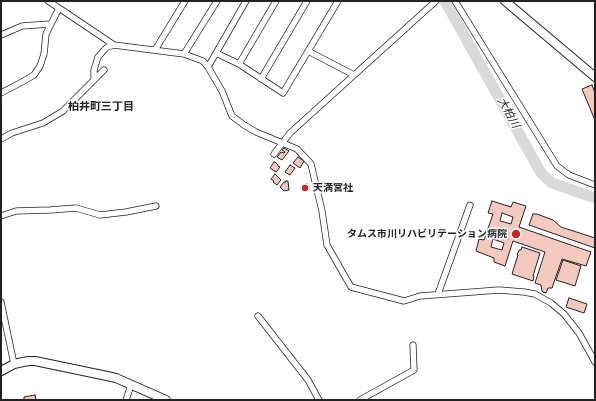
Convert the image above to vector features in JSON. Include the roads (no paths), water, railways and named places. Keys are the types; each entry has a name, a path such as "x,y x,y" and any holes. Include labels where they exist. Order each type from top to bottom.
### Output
{"street":[{"path":"48,1 114,45"},
{"path":"155,50 185,1"},
{"path":"184,54 216,1"},
{"path":"208,67 246,1"},
{"path":"239,64 276,1"},
{"path":"261,79 308,1"},
{"path":"216,53 239,64 283,93 337,1"},
{"path":"274,154 290,133 436,1"},
{"path":"455,1 557,166 568,175 595,185"},
{"path":"505,1 595,77"},
{"path":"1,93 34,75 40,66 44,54 46,34 59,8"},
{"path":"1,35 22,26 50,24"},
{"path":"94,80 94,70 98,57 106,46 114,45 184,54 203,60 222,91 232,116 256,132 297,149 311,164 322,211 327,244 351,287 404,301 420,296 499,290 535,294 551,303 564,314 579,333 595,362"},
{"path":"308,51 354,75"},
{"path":"1,140 12,133 43,123 63,111 104,70"},
{"path":"438,294 470,205"},
{"path":"1,216 16,211 76,208 100,215 156,206"},
{"path":"1,302 14,364"},
{"path":"258,316 308,380 319,400"},
{"path":"360,400 414,370 413,346"},
{"path":"1,371 14,364 29,361 35,362 116,378 166,400"},
{"path":"126,400 131,385"}],"waterway":[{"name":"大柏川","path":"445,1 541,173 552,183 595,198"}],"place":[{"name":"天満宮社","path":"305,188"},
{"name":"タムス市川リハビリテーション病院","path":"516,234"}],"district":[{"name":"柏井町三丁目","path":"101,107"}]}
